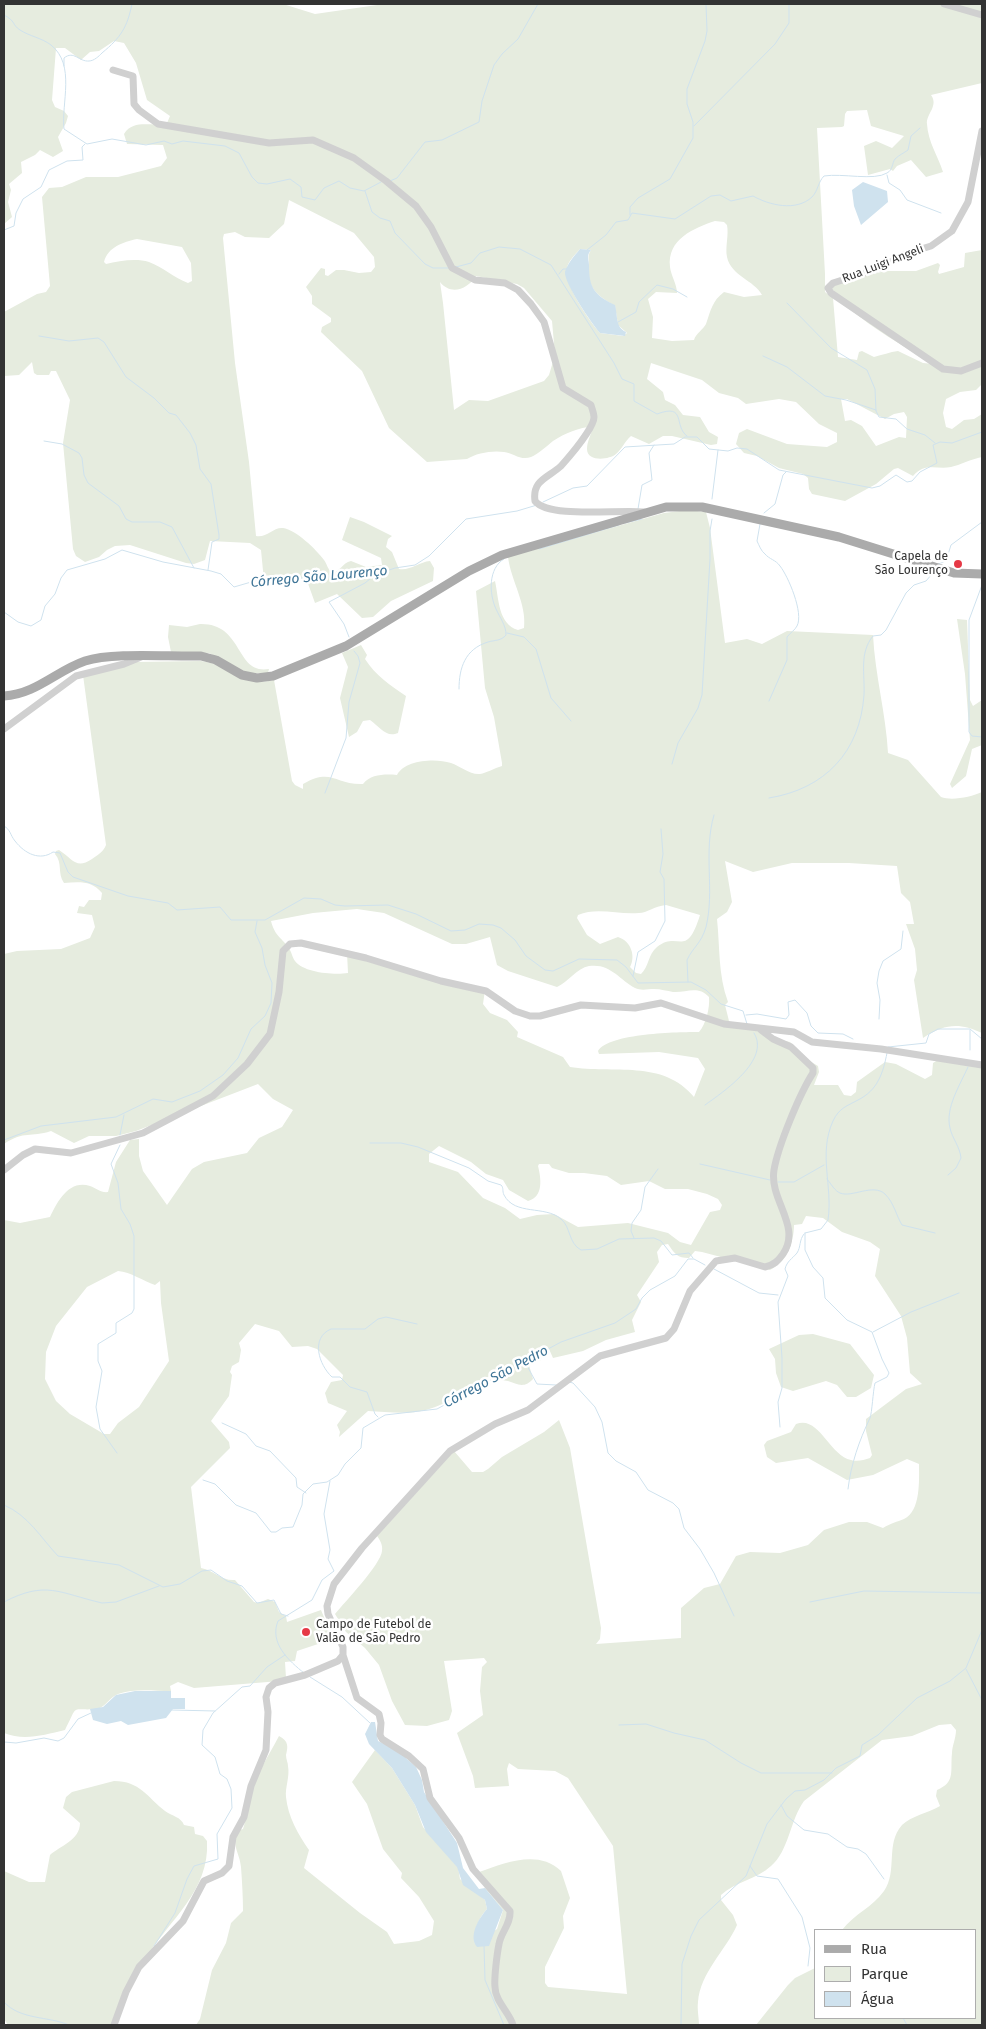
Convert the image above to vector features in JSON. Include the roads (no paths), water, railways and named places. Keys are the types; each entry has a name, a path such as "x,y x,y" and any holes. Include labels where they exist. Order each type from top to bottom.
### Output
{"main road":[{"path":"4,696 23,693 38,687 86,661 108,658 202,656 216,660 242,675 257,678 273,676 346,646 376,629 408,606 484,563 511,552 666,506 702,507 839,537 954,573 982,574"}],"street":[{"path":"944,4 982,15"},
{"path":"113,70 133,76 134,104 148,118 158,124 269,143 313,140 354,158 416,206 431,227 452,268 475,280 505,283 518,290 544,322 563,388 592,406 594,418 590,431 560,466 537,483 534,491 535,501 542,507 565,511 645,512"},
{"name":"Rua Luigi Angeli","path":"982,130 972,191 960,219 952,231 931,246 905,254 880,268 828,286 831,292 872,323 943,369 961,371 982,362"},
{"path":"4,729 53,691 76,676 124,664 141,657"},
{"path":"4,1170 23,1155 35,1149 71,1153 143,1133 213,1096 247,1064 270,1034 279,992 282,956 285,948 290,944 320,946 486,992 515,1011 530,1016 540,1016 580,1005 635,1008 661,1003 724,1024 761,1030 788,1031 817,1043 881,1049 982,1065"},
{"path":"513,2025 508,2012 498,1999 495,1989 499,1945 509,1922 510,1911 472,1870 458,1838 430,1798 423,1769 409,1756 382,1739 380,1735 381,1723 379,1714 357,1698 343,1655 343,1647 328,1614 327,1606 334,1584 362,1548 450,1451 495,1424 533,1407 561,1383 600,1356 666,1338 674,1329 690,1291 716,1261 735,1258 765,1267 777,1262 787,1248 790,1230 776,1193 774,1169 786,1132 813,1073 813,1068 791,1047 773,1039 761,1030"},
{"path":"114,2025 126,1992 139,1967 183,1921 204,1881 222,1873 229,1866 234,1837 244,1817 251,1786 266,1750 268,1712 266,1697 269,1688 275,1683 305,1676 338,1661 343,1655"}],"water":[{"path":"863,182 887,191 888,202 861,225 854,206 852,190"},
{"path":"580,249 591,250 588,258 592,286 602,298 615,305 618,324 626,332 625,336 600,333 585,313 569,285 565,272 569,263"},
{"path":"135,1691 171,1691 171,1698 185,1698 185,1709 173,1709 166,1718 128,1725 121,1721 107,1724 93,1720 90,1709 103,1707 116,1695"},
{"path":"371,1722 375,1722 378,1741 397,1750 416,1767 422,1780 424,1792 457,1843 463,1868 479,1889 485,1888 503,1910 489,1946 477,1947 474,1938 478,1922 487,1909 485,1900 463,1885 457,1867 426,1832 415,1805 392,1768 369,1744 365,1734"}],"waterway":[{"path":"64,66 64,58 68,56 71,55 85,61 91,61 109,47 122,32 128,20 132,4"},
{"path":"390,181 397,178 425,142 442,140 479,122 482,101 494,65 502,54 518,39 538,4"},
{"path":"630,215 630,207 638,198 670,179 693,138 693,122 687,104 687,89 705,41 707,31 706,4"},
{"path":"694,126 775,44 789,23 789,4"},
{"path":"4,5 4,11"},
{"path":"4,15 20,30 51,45 59,53 63,63 66,85 64,129 87,144 112,139 146,145 164,141 172,144 183,141 225,146 239,153 252,177 258,183 267,184 290,179 301,187 302,197 315,200 324,188 339,181 350,188 364,191 381,182"},
{"path":"587,250 606,235 616,222 628,220 632,213 675,219 711,196 720,195 731,201 753,196 774,204 791,206 806,202 812,197 824,176 866,177 881,175 889,172 895,159 908,150 911,136 920,128"},
{"path":"4,230 14,226 16,213 23,199 41,187 49,170 67,161 83,160 82,147 85,144"},
{"path":"887,175 889,183 900,190 907,200 941,213"},
{"path":"365,191 372,212 380,218 390,221 395,233 425,264 433,268 449,268"},
{"path":"456,267 471,263 480,253 499,247 520,249 551,265 614,363 622,379 634,384 634,401 657,414 666,411 676,413 683,432 687,436"},
{"path":"559,274 563,269 568,269"},
{"path":"618,322 636,312 639,302 657,285 673,289 687,297"},
{"path":"787,303 831,348 867,370 875,389 876,411 879,417 896,419 907,429 925,435 935,443"},
{"path":"39,336 69,341 98,338 104,342 126,377 154,398 169,413 176,415 190,433 196,445 200,469 211,484 219,535 219,539 212,542 208,570"},
{"path":"763,356 787,367 825,396 846,400 876,410"},
{"name":"Córrego São Lourenço","path":"543,502 573,488 587,486 625,447 674,444 685,437 697,437 709,449 728,451 737,448 747,449 779,470 872,488 880,486 896,475 907,482 912,481 920,472 937,463 933,445 940,442 952,443 982,432"},
{"path":"44,441 62,444 79,453 82,458 84,475 88,483 119,506 126,519 132,522 160,522 172,527 194,568"},
{"path":"638,509 642,485 652,480 649,453 654,445"},
{"path":"712,499 718,450"},
{"path":"764,513 775,504 783,475 786,472"},
{"name":"Córrego São Lourenço","path":"4,612 18,622 31,626 41,620 45,606 55,594 61,578 67,570 105,559 122,550 163,562 221,574 234,587 258,580 375,575 395,568 415,565 429,556 466,519 517,511 537,505"},
{"path":"625,523 642,519"},
{"path":"672,764 678,743 698,708 702,695 712,519"},
{"path":"938,564 946,561 951,545 982,522"},
{"path":"760,524 757,541 764,553 778,564 791,586 797,604 799,620 795,629 787,637 787,660 769,701"},
{"path":"539,549 619,525"},
{"path":"459,689 460,674 469,654 480,645 500,639 506,635 491,589 495,568 504,559"},
{"path":"769,798 807,786 823,776 847,750 861,715 866,649 873,636 881,635 886,630 906,593 914,585 926,581 932,574"},
{"path":"349,637 344,624 329,602 365,583 375,575"},
{"path":"982,585 969,620 969,732 972,736 982,737"},
{"path":"507,633 524,637 536,649 551,698 571,721"},
{"path":"325,793 346,738 349,702 360,663 354,651"},
{"path":"688,982 687,960 706,927 709,900 709,843 714,815"},
{"path":"4,826 19,846 28,853 38,856 48,855 53,852 60,853 68,872 73,877 128,896 168,903 177,910 220,907 231,920 265,920 304,898 321,899 335,905 345,906 388,905 416,914 451,931 465,930 479,924 493,925 501,928 515,940 526,956 545,970 553,971 579,959 617,960 626,967 638,983 691,982 706,990 721,1004 743,1011 747,1024"},
{"path":"633,976 638,952 655,941 665,921 664,879 660,872 663,854 661,829"},
{"path":"4,1140 41,1126 116,1117 153,1099 172,1102 200,1091 223,1075 238,1058 251,1029 265,1016 271,1003 272,983 265,965 262,948 255,932 257,921"},
{"path":"879,1019 880,1000 877,983 879,971 883,961 901,949 903,931"},
{"path":"746,1015 757,1014 786,1019 789,1015 788,1002 795,1000 807,1013 811,1026 818,1033 843,1034 853,1039"},
{"name":"Córrego São Pedro","path":"888,1047 926,1043 929,1034 938,1029 970,1029 982,1039"},
{"path":"970,1030 970,1050"},
{"path":"705,1105 733,1084 751,1064 756,1054 758,1043 754,1033"},
{"name":"Córrego São Pedro","path":"805,1233 821,1229 828,1220 829,1195 826,1158 829,1133 833,1121 841,1110 865,1096 875,1086 884,1067 887,1053"},
{"path":"948,1175 956,1168 961,1158 950,1128 951,1105 968,1067"},
{"path":"120,1135 124,1115"},
{"path":"370,1143 401,1143 418,1147 469,1168 488,1181 501,1185 504,1195 515,1206 547,1212 561,1219 567,1226 574,1243 581,1250 597,1249 619,1239 654,1238 661,1241 672,1255 689,1253 693,1258"},
{"path":"117,1453 100,1429 96,1407 102,1371 98,1361 98,1344 116,1333 116,1323 132,1313 134,1309 134,1236 130,1224 121,1209 118,1183 111,1164 120,1145"},
{"path":"700,1164 770,1180"},
{"path":"778,1182 794,1182 824,1165"},
{"path":"634,1238 631,1231 632,1223 641,1210 645,1187 658,1169"},
{"path":"827,1179 840,1193 850,1194 869,1190 880,1191 891,1201 902,1225 935,1233"},
{"path":"805,1233 805,1250 813,1267 823,1278 825,1298 847,1320 872,1332 889,1373 887,1377 875,1383 871,1415 856,1453 848,1489"},
{"path":"780,1427 778,1402 782,1388 782,1358 778,1302 788,1276 785,1269 786,1266 797,1253 804,1234"},
{"name":"Córrego São Pedro","path":"203,1480 215,1484 236,1505 256,1513 271,1532 293,1527 302,1505 303,1494 313,1484 327,1482 338,1475 345,1464 361,1448 363,1428 385,1415 437,1409 561,1342 615,1323 636,1309 642,1298 650,1290 675,1276 688,1259 694,1259 705,1265"},
{"name":"Córrego São Pedro","path":"714,1269 759,1293 778,1295"},
{"path":"873,1332 911,1312 959,1293"},
{"path":"378,1417 375,1414 367,1392 350,1387 340,1377 332,1377 327,1372 320,1359 320,1339 324,1333 331,1329 365,1329 378,1319 386,1317 417,1324"},
{"path":"525,1362 537,1384 556,1385"},
{"path":"569,1382 573,1383 595,1407 602,1422 608,1453 616,1461 636,1472 648,1490 673,1503 679,1509 684,1528 700,1549 714,1573 734,1616"},
{"path":"222,1423 246,1434 256,1446 270,1451 296,1478 297,1487 306,1493"},
{"name":"Córrego São Pedro","path":"304,1673 282,1651 276,1637 276,1629 278,1621 312,1600 322,1580 334,1571 328,1559 330,1550 324,1514 330,1481"},
{"path":"4,1505 13,1509 27,1521 58,1556 119,1565 163,1587 180,1584 202,1571 211,1570 227,1581 242,1586 257,1603 274,1600 281,1614 288,1616"},
{"path":"4,1602 31,1591 42,1590 63,1592 102,1603 116,1602 159,1586"},
{"path":"810,1602 864,1591 982,1593"},
{"path":"681,2025 682,1964 691,1936 699,1920 746,1876 767,1824 786,1799 795,1791 805,1790 824,1780 836,1768 860,1756 862,1745 878,1735 917,1698 950,1681 966,1668 982,1630"},
{"name":"Córrego São Pedro","path":"154,1946 175,1913 187,1879 194,1866 218,1859 217,1834 232,1808 231,1789 227,1779 220,1774 215,1757 202,1745 203,1730 213,1713 242,1687 250,1686 267,1667 285,1655"},
{"path":"966,1669 982,1700"},
{"path":"310,1677 342,1697 370,1723"},
{"path":"172,1710 215,1711"},
{"path":"4,1742 16,1743 44,1738 58,1741 64,1738 78,1719 91,1713"},
{"path":"619,1725 646,1724 705,1740 741,1763 761,1773 832,1773"},
{"path":"781,1805 787,1816 804,1830 828,1834 847,1847 858,1849 866,1854 884,1879"},
{"path":"750,1866 757,1876 778,1879 802,1917 810,1948 808,1966"},
{"path":"484,1945 485,1980 504,2025"},
{"path":"4,2002 11,2008 26,2015 69,2025"},
{"path":"904,2019 907,2025"}],"place":[{"name":"Capela de São Lourenço","path":"958,564"},
{"name":"Campo de Futebol de Valão de São Pedro","path":"306,1632"}]}
